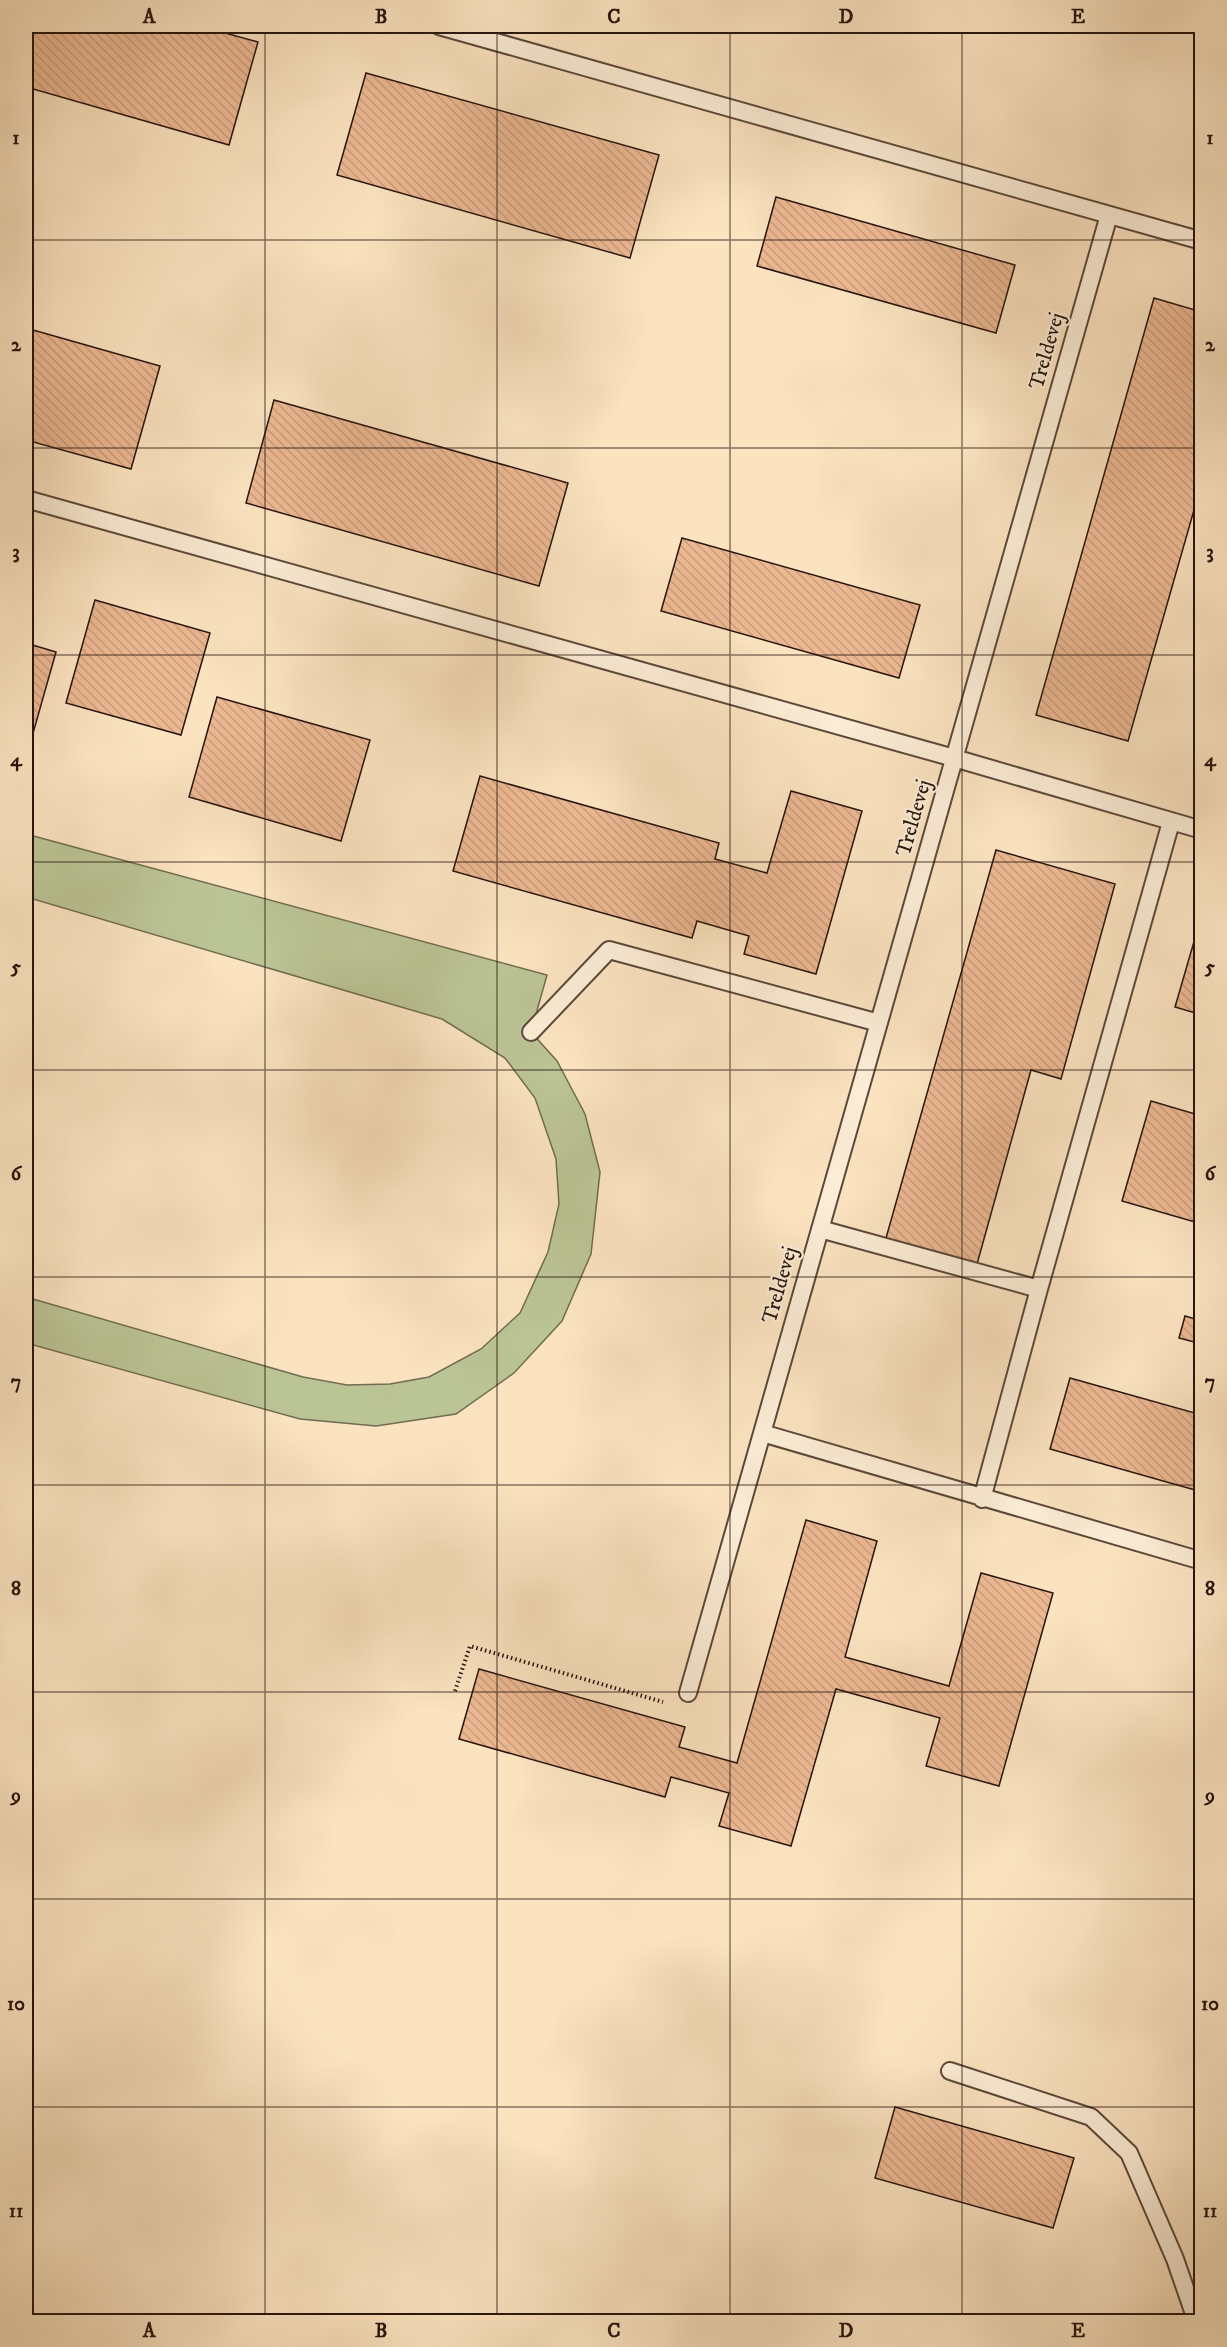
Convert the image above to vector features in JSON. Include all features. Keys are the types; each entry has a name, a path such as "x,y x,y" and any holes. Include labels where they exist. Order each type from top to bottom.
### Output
{"lane":[{"path":"440,26 1202,240"},
{"name":"Treldevej","path":"688,1693 1109,215"},
{"path":"26,498 954,758 1202,830"},
{"path":"982,1499 1171,822"},
{"path":"531,1032 609,950 879,1023"},
{"path":"820,1229 1039,1289"},
{"path":"762,1433 982,1499 1202,1561"},
{"path":"950,2071 1090,2117 1129,2153 1175,2259 1194,2314 1202,2319"}],"path":[{"path":"455,1691 470,1646 669,1704 688,1693"}],"green space":[{"path":"26,834 547,975 531,1032 557,1061 585,1114 600,1172 591,1254 562,1321 514,1373 456,1414 376,1426 300,1419 26,1343 26,1297 303,1377 347,1385 390,1384 429,1377 481,1349 520,1313 548,1252 559,1204 556,1159 535,1098 505,1058 442,1019 26,897"}],"building":[{"path":"26,26 200,26 258,42 229,145 26,87"},
{"path":"366,73 659,155 630,258 337,175"},
{"path":"776,197 1015,265 996,333 757,266"},
{"path":"1154,298 1202,312 1202,482 1128,741 1036,715"},
{"path":"26,328 160,366 131,469 26,440"},
{"path":"274,400 568,483 539,586 246,503"},
{"path":"682,538 920,605 899,678 661,611"},
{"path":"95,600 210,633 181,735 66,703"},
{"path":"26,643 56,652 28,751 26,750"},
{"path":"217,697 370,740 341,841 189,797"},
{"path":"480,776 719,843 715,859 767,873 791,791 862,811 816,974 744,954 749,936 697,921 692,938 453,871"},
{"path":"996,850 1115,884 1061,1079 1031,1070 977,1264 886,1238"},
{"path":"1202,914 1202,1015 1175,1007"},
{"path":"1151,1101 1202,1116 1202,1224 1122,1201"},
{"path":"1185,1316 1202,1321 1202,1344 1179,1338"},
{"path":"1070,1378 1202,1415 1202,1492 1050,1449"},
{"path":"806,1520 877,1541 845,1657 949,1686 981,1573 1053,1593 999,1786 926,1766 940,1718 836,1689 791,1846 719,1826 729,1793 671,1777 665,1797 459,1739 479,1669 685,1727 679,1747 737,1763"},
{"path":"895,2107 1074,2158 1053,2228 875,2178"}]}
